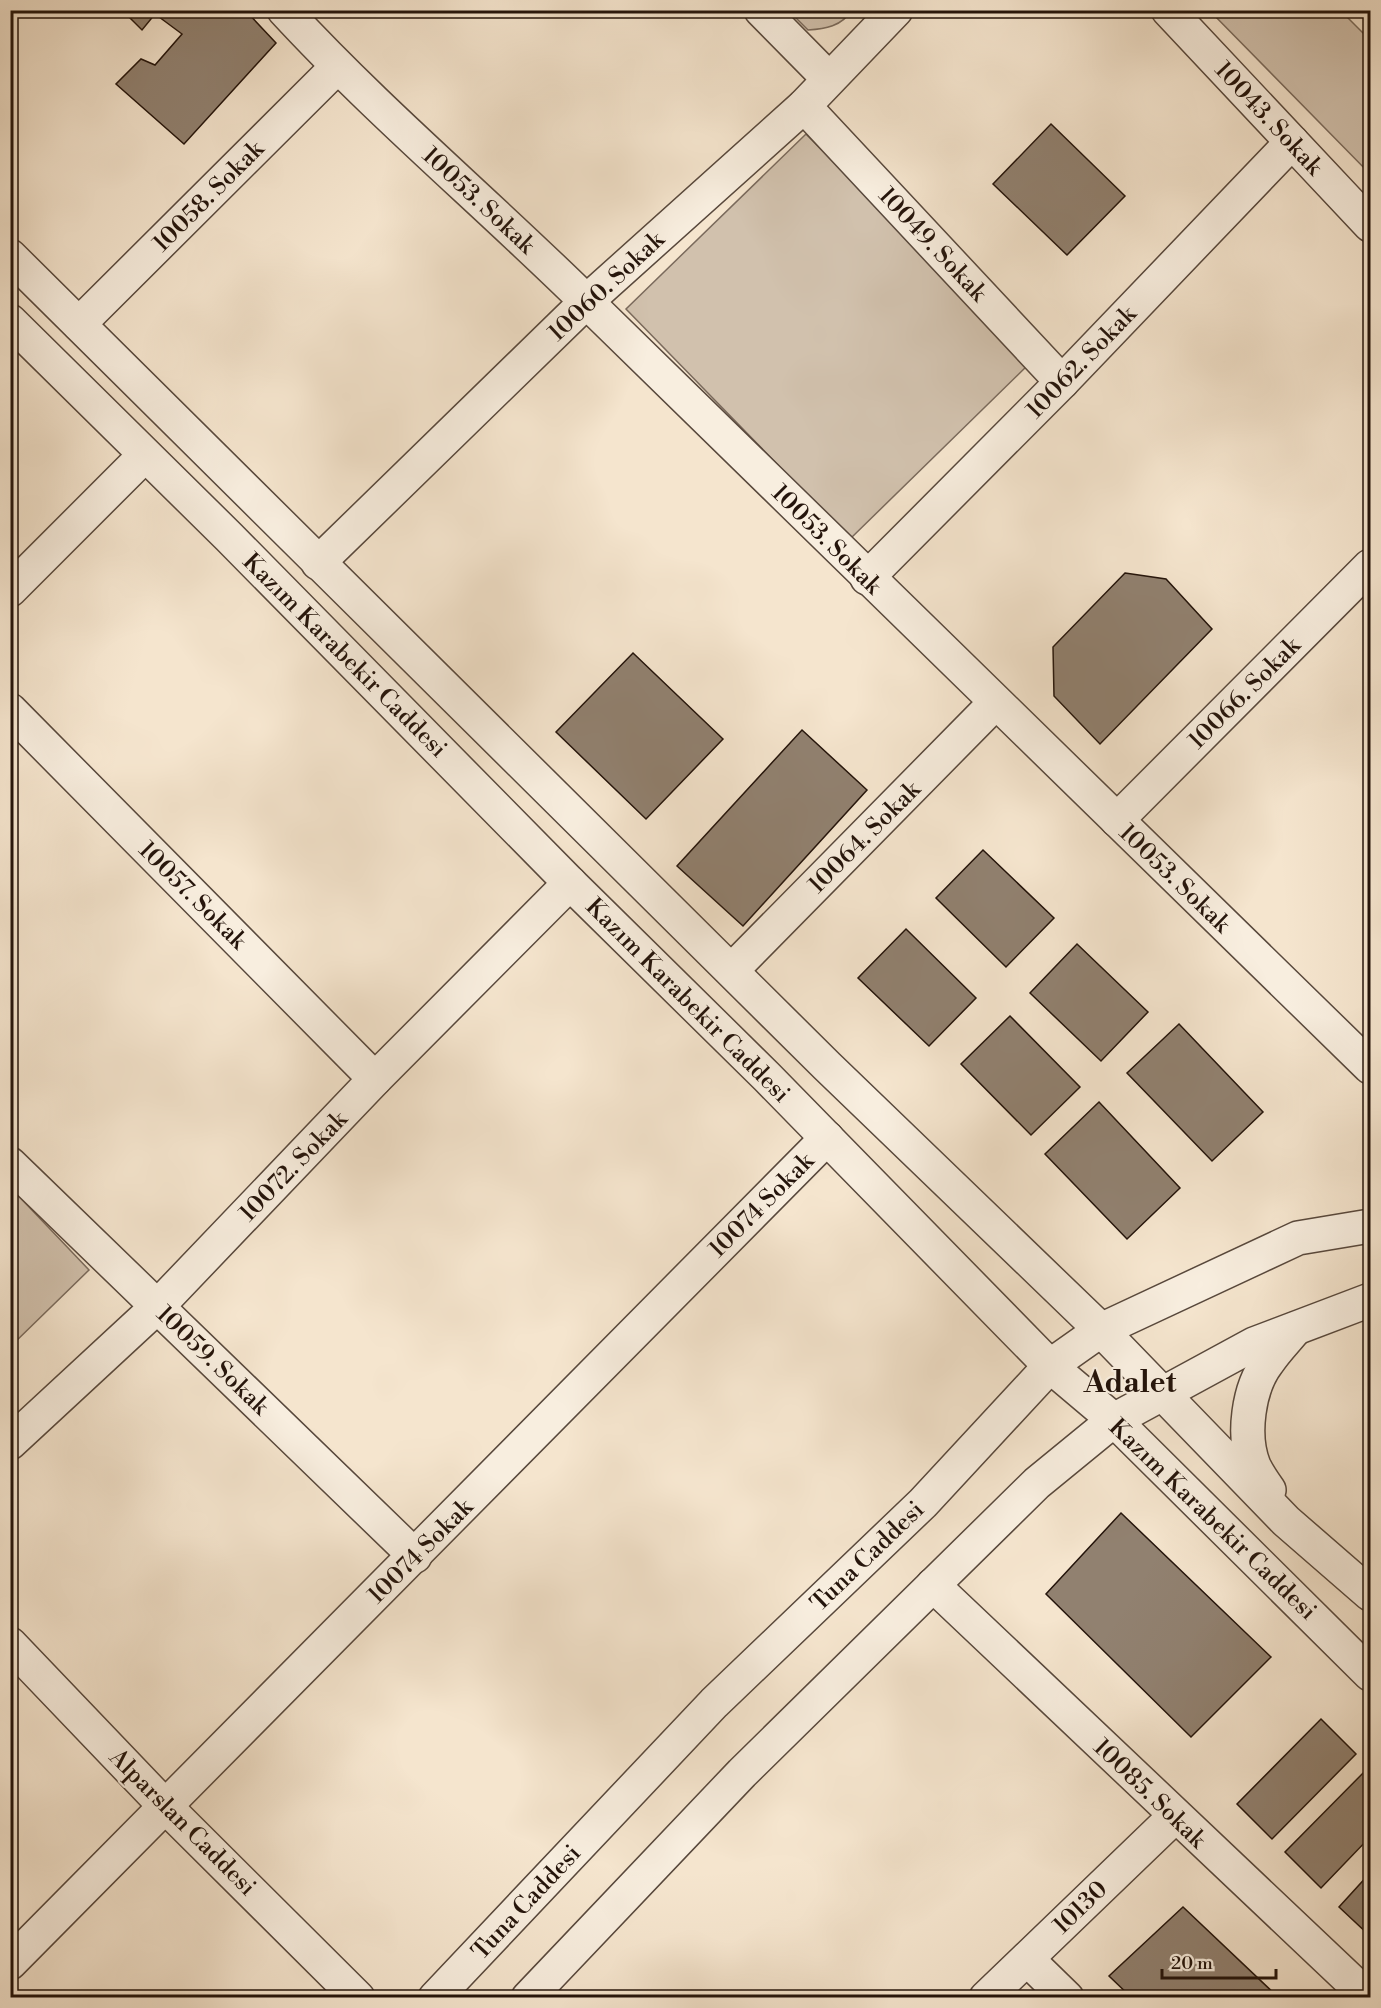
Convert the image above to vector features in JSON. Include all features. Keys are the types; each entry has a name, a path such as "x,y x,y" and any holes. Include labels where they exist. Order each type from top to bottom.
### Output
{"street":[{"name":"10053. Sokak","path":"284,10 337,67 587,301 995,704 1371,1067"},
{"path":"761,10 829,79"},
{"name":"10060. Sokak","path":"318,563 587,301 804,106 896,10"},
{"name":"10043. Sokak","path":"1168,10 1371,225"},
{"name":"10058. Sokak","path":"79,324 337,67"},
{"name":"10049. Sokak","path":"804,106 1062,382"},
{"name":"10062. Sokak","path":"867,578 1062,382 1292,142"},
{"name":"Kazım Karabekir Caddesi","path":"10,256 827,1066 1101,1330 1286,1521 1371,1594"},
{"name":"Kazım Karabekir Caddesi","path":"10,321 827,1138 1050,1365 1114,1420 1371,1674"},
{"path":"10,590 145,455"},
{"name":"10066. Sokak","path":"1117,820 1371,566"},
{"name":"10064. Sokak","path":"732,970 995,704"},
{"name":"10057. Sokak","path":"10,710 375,1079"},
{"name":"10072. Sokak","path":"10,1443 158,1306 375,1079 570,883"},
{"name":"10074 Sokak","path":"10,1963 827,1138"},
{"name":"10059. Sokak","path":"10,1164 415,1556"},
{"name":"Tuna Caddesi","path":"435,1998 714,1703 923,1503 1050,1365 1101,1330 1298,1238 1371,1226"},
{"path":"528,1998 742,1773 1037,1483 1114,1420 1254,1344 1371,1300"},
{"path":"1286,1521 1254,1466 1249,1444 1249,1417 1253,1395 1266,1364 1296,1328"},
{"name":"10085. Sokak","path":"933,1585 1174,1817 1369,1998"},
{"name":"Alparslan Caddesi","path":"10,1644 165,1806 358,1998"},
{"name":"10130","path":"986,1998 1174,1817"},
{"path":"1027,1959 1067,1998"}],"shaded area":[{"path":"789,11 851,11 843,20 832,26 808,30"},
{"path":"1210,11 1341,11 1370,40 1370,174"},
{"path":"806,134 1030,363 850,539 626,309"},
{"path":"11,1188 89,1270 11,1346"}],"building":[{"path":"122,10 245,10 276,43 184,144 116,84 141,59 155,65 182,34 155,14 142,30"},
{"path":"1051,124 1125,196 1067,255 993,184"},
{"path":"1125,573 1166,579 1212,629 1100,744 1054,696 1053,647"},
{"path":"633,653 723,739 646,819 556,732"},
{"path":"802,730 867,790 743,926 677,866"},
{"path":"983,850 1054,918 1006,967 936,898"},
{"path":"906,929 976,998 929,1046 858,978"},
{"path":"1077,944 1148,1012 1101,1061 1030,993"},
{"path":"1010,1016 1080,1087 1031,1135 961,1064"},
{"path":"1179,1024 1263,1112 1212,1161 1127,1073"},
{"path":"1099,1102 1180,1188 1127,1239 1045,1154"},
{"path":"1121,1513 1271,1657 1191,1737 1046,1594"},
{"path":"1321,1719 1356,1754 1272,1839 1237,1804"},
{"path":"1369,1767 1370,1837 1321,1888 1285,1852"},
{"path":"1370,1873 1370,1936 1339,1907"},
{"path":"1183,1907 1279,1998 1132,1998 1109,1976"}],"district":[{"name":"Adalet","path":"1130,1382"}]}
